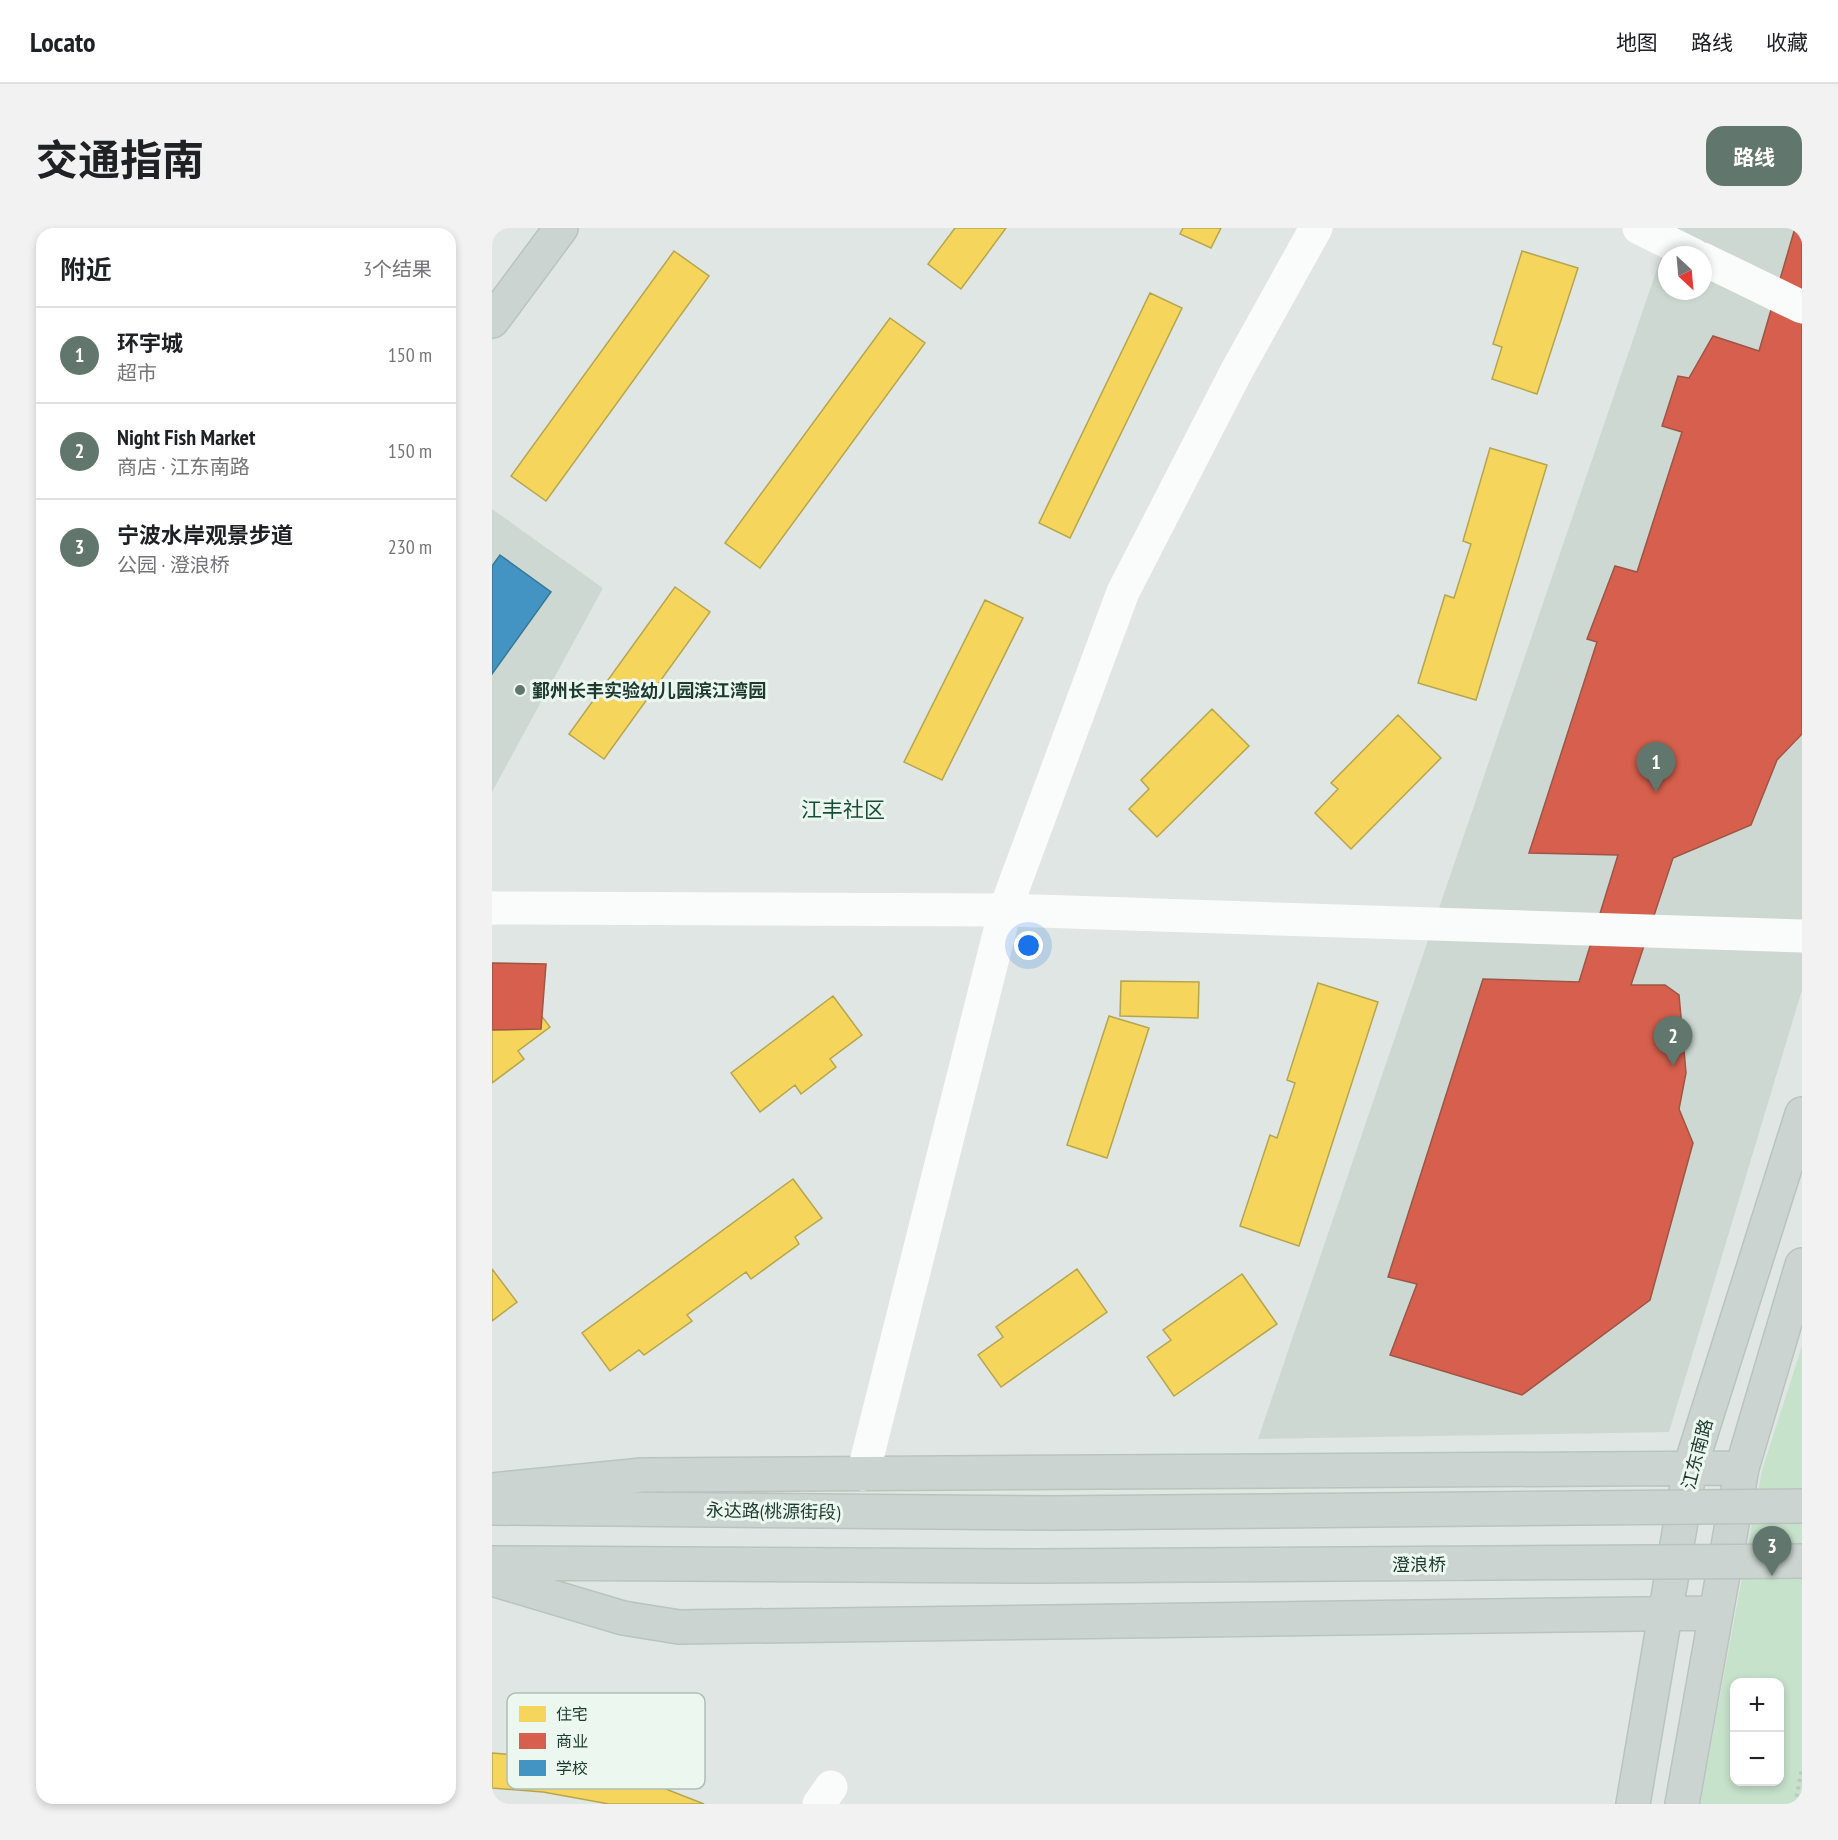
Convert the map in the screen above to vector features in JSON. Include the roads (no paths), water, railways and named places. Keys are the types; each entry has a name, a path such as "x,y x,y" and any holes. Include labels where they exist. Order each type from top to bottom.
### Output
{"main road":[{"path":"492,321 561,228"},
{"name":"江东南路","path":"1633,1804 1690,1468 1802,1114"},
{"path":"1682,1804 1742,1468 1802,1265"},
{"path":"492,1490 642,1475 1742,1468"},
{"name":"永达路(桃源街段)","path":"492,1508 1055,1513 1802,1506"},
{"name":"澄浪桥","path":"492,1563 1037,1566 1802,1561"},
{"path":"492,1579 623,1618 680,1627 1716,1613"}],"street":[{"path":"863,1474 1005,910 1123,592 1236,372 1316,228"},
{"path":"1639,228 1676,246"},
{"path":"1712,263 1802,307"},
{"path":"492,908 1005,910 1802,936"}],"place":[{"name":"鄞州长丰实验幼儿园滨江湾园","path":"520,690"},
{"name":"环宇城","path":"1656,792"},
{"name":"Night Fish Market","path":"1673,1066"},
{"name":"宁波水岸观景步道","path":"1772,1576"}],"district":[{"name":"江丰社区","path":"843,809"}]}
